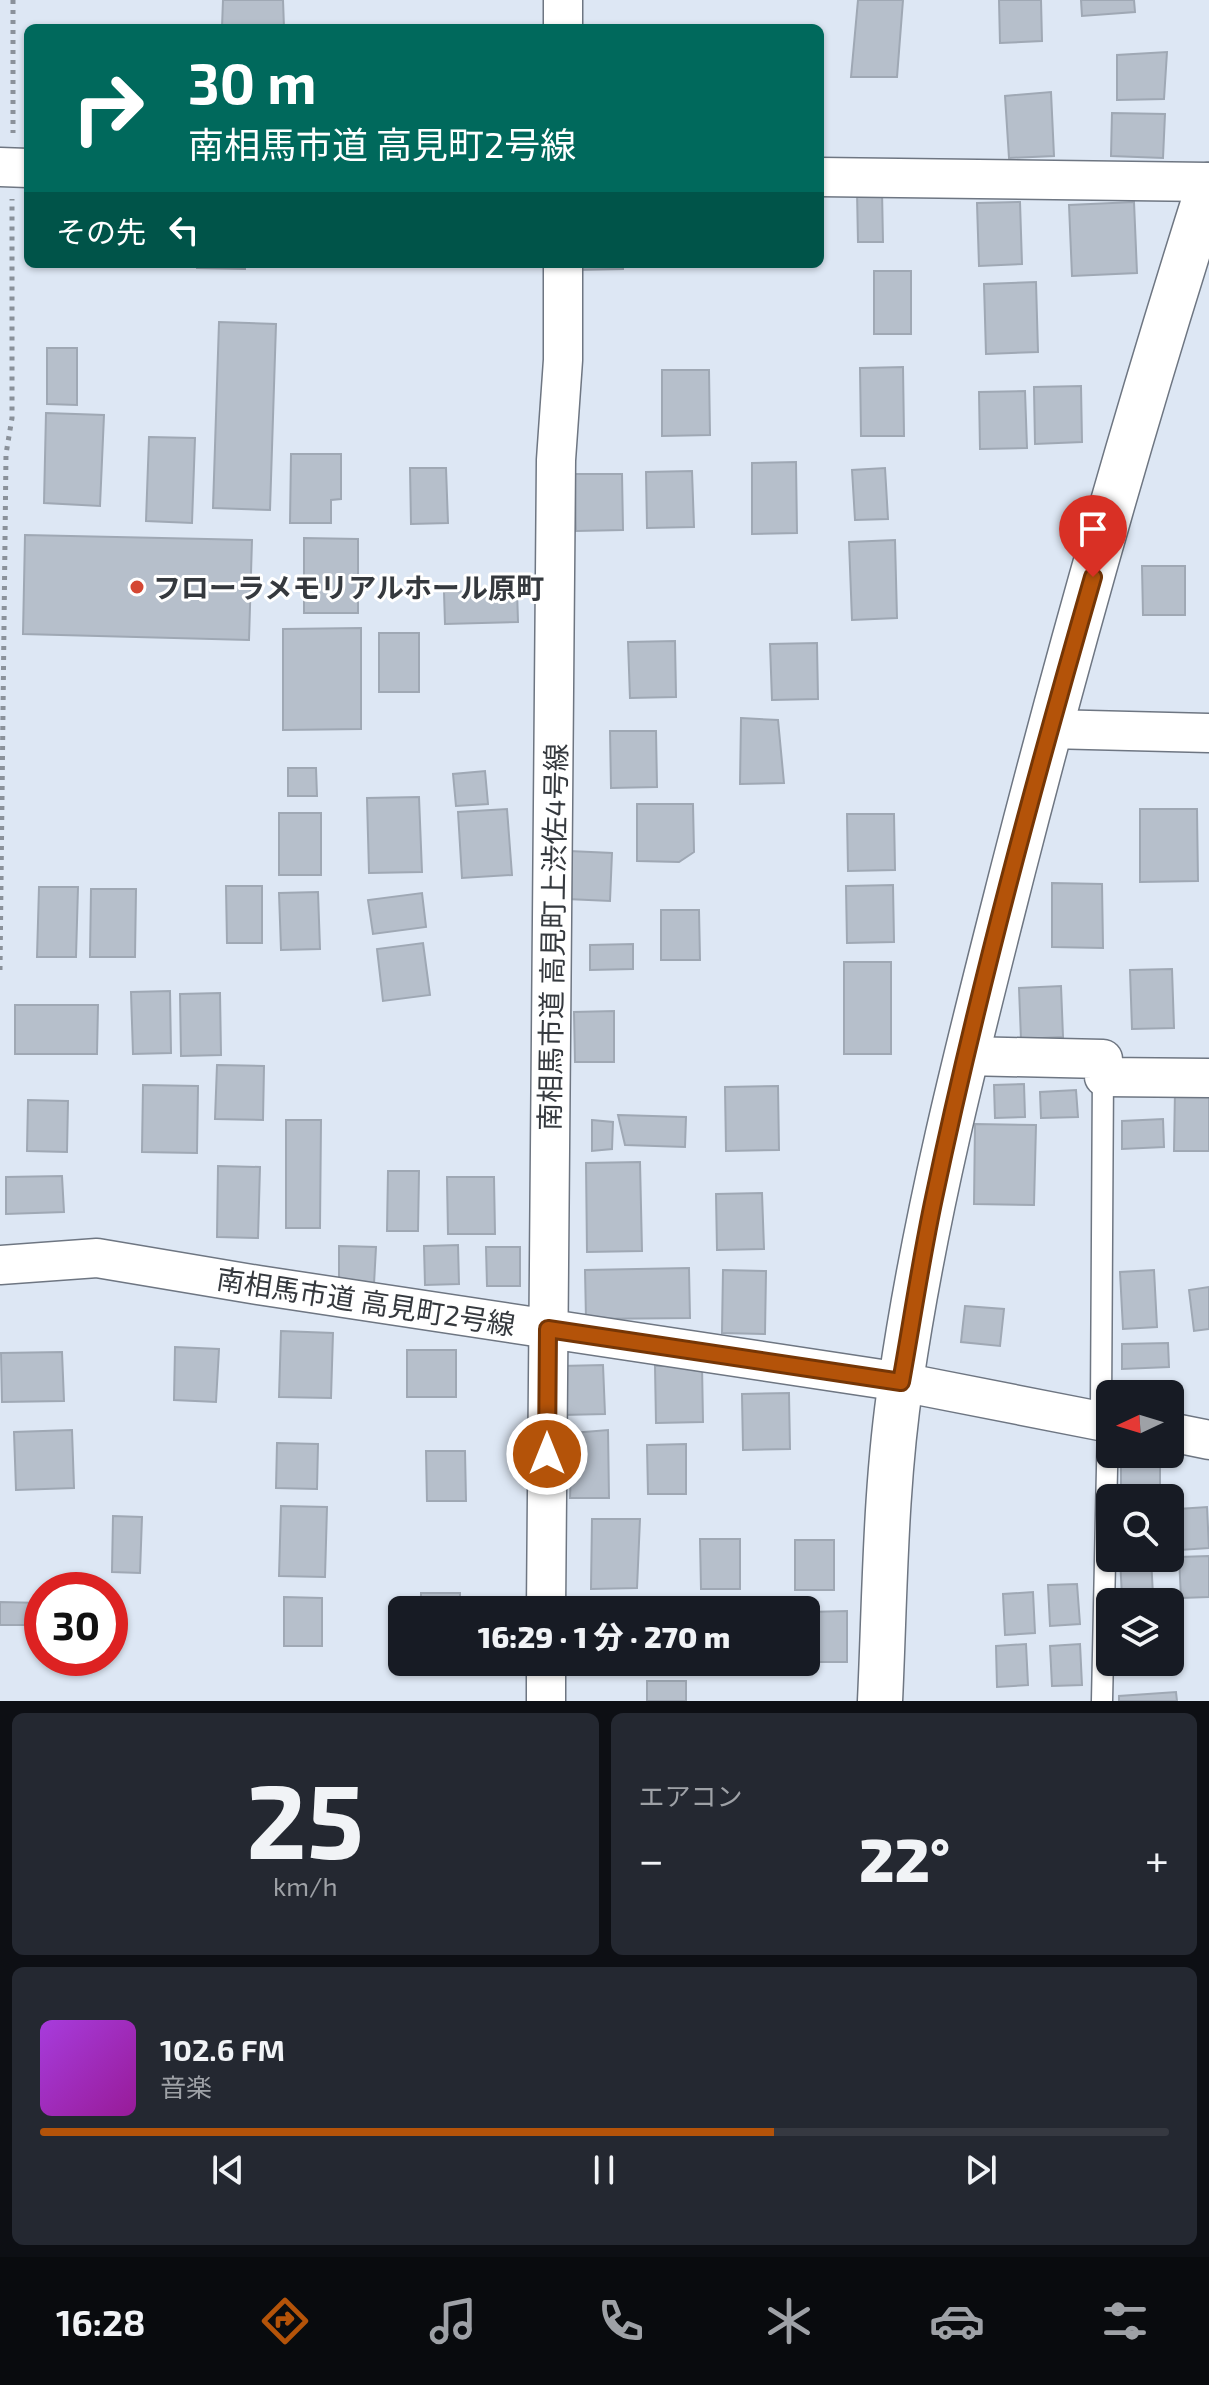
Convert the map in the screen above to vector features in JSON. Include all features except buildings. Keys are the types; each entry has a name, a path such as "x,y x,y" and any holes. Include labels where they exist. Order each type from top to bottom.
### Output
{"street":[{"path":"563,0 563,24"},
{"path":"824,177 1209,184 1161,334 1049,729 965,1056 933,1202 901,1382 886,1518 880,1701"},
{"name":"南相馬市道 高見町上渋佐4号線","path":"546,1596 556,460 563,360 563,268"},
{"path":"1049,729 1209,733"},
{"path":"965,1056 1209,1078"},
{"name":"南相馬市道 高見町2号線","path":"0,1265 97,1258 901,1382 1096,1419"},
{"path":"1184,1435 1209,1440"},
{"path":"546,1676 546,1701"}],"lane":[{"path":"1101,1380 1103,1068"},
{"path":"1102,1701 1108,1468"}],"path":[{"path":"0,970 6,454 12,418 13,0"}],"place":[{"name":"フローラメモリアルホール原町","path":"137,587"}],"route":[{"path":"547,1454 548,1329 901,1382 933,1202 965,1056 1049,729 1093,577"}]}
